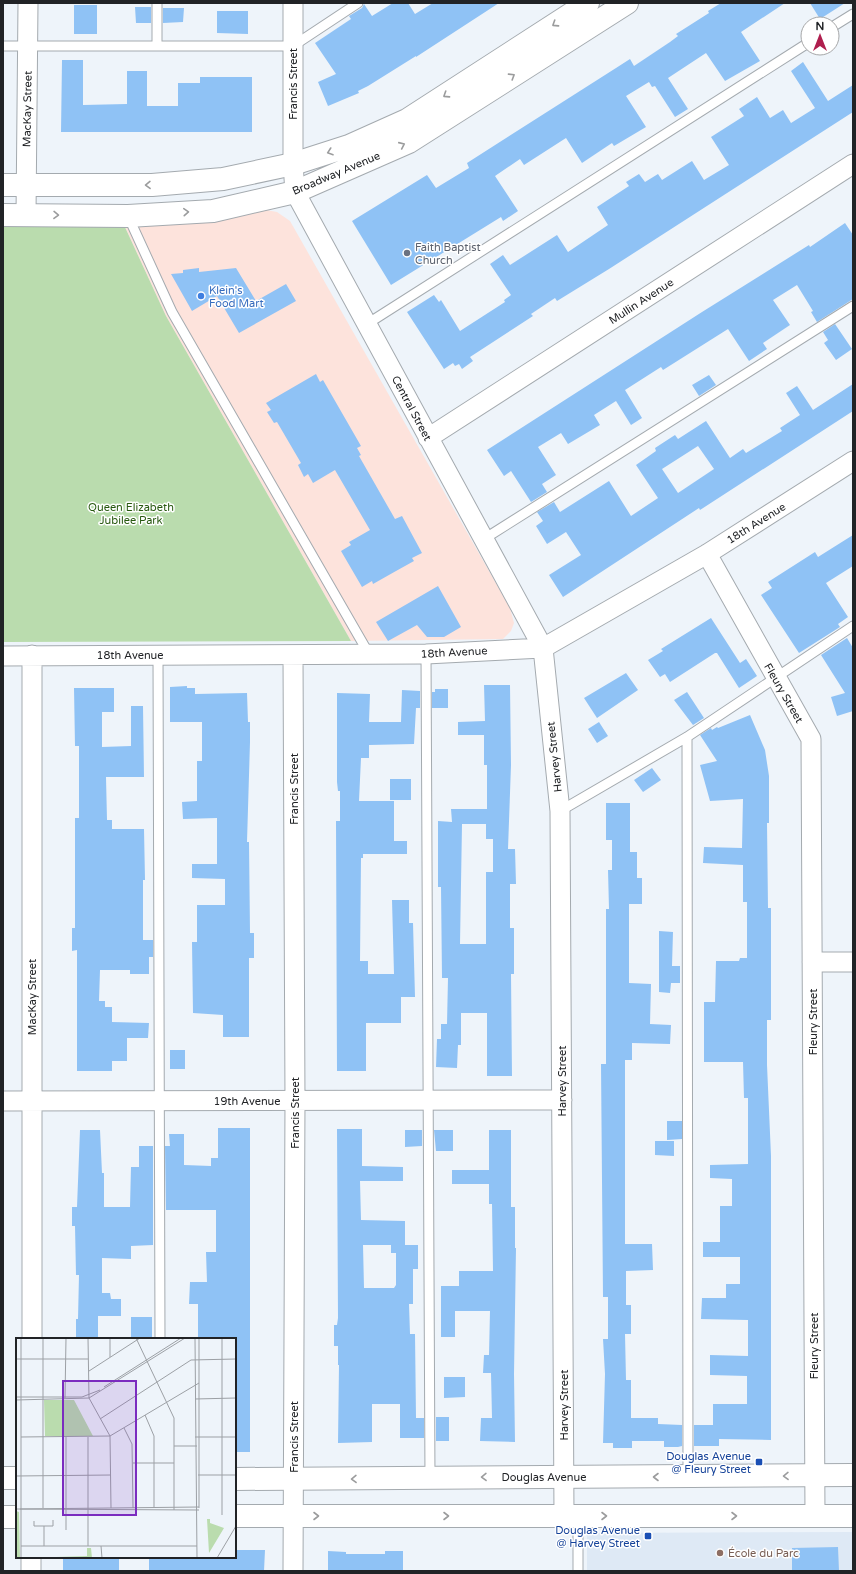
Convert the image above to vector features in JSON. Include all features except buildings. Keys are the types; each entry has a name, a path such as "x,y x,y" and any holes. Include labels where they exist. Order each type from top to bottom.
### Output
{"street":[{"name":"MacKay Street","path":"26,215 28,3"},
{"name":"Francis Street","path":"293,3 293,164"},
{"name":"Broadway Avenue","path":"3,215 128,216 213,210 296,192 410,142 531,52 588,3"},
{"name":"Broadway Avenue","path":"3,186 160,184 223,179 293,164 349,146 406,120 531,52 628,3"},
{"name":"Central Street","path":"293,164 296,192 542,648"},
{"name":"Mullin Avenue","path":"428,438 853,164"},
{"name":"18th Avenue","path":"3,656 293,656 426,654 542,648 707,554 853,461"},
{"name":"Fleury Street","path":"707,554 775,678 811,739 815,1516"},
{"name":"Harvey Street","path":"542,648 560,811 564,1476 571,1515"},
{"name":"MacKay Street","path":"32,655 32,1338"},
{"name":"Francis Street","path":"293,656 296,1101 293,1480 294,1571"},
{"path":"812,962 853,962"},
{"name":"19th Avenue","path":"3,1101 562,1100"},
{"name":"Douglas Avenue","path":"236,1479 293,1480 564,1476 688,1477 853,1475"},
{"path":"3,1478 16,1478"},
{"path":"236,1516 853,1516"},
{"path":"3,1517 16,1517"},
{"path":"31,1571 32,1558"}],"lane":[{"path":"157,3 157,46"},
{"path":"3,46 293,46 358,3"},
{"path":"840,22 853,14"},
{"path":"367,324 800,48"},
{"path":"128,216 172,312 369,654"},
{"path":"484,539 853,306"},
{"path":"560,811 687,737 853,626"},
{"path":"426,654 430,1478"},
{"path":"158,656 158,1101 160,1338"},
{"path":"687,737 688,1477"},
{"path":"571,1515 578,1571"}],"shaded area":[{"path":"261,209 277,212 290,221 510,608 514,623 511,631 503,639 351,641 166,316 124,225"},
{"name":"École du Parc","path":"853,1532 853,1571 587,1571 587,1533"}],"green space":[{"name":"Queen Elizabeth Jubilee Park","path":"3,223 124,225 166,316 351,641 3,642"}],"place":[{"name":"Faith Baptist Church","path":"407,253"},
{"name":"Klein's Food Mart","path":"201,296"},
{"name":"Douglas Avenue @ Fleury Street","path":"759,1462"},
{"name":"Douglas Avenue @ Harvey Street","path":"648,1536"},
{"name":"École du Parc","path":"720,1553"}]}
